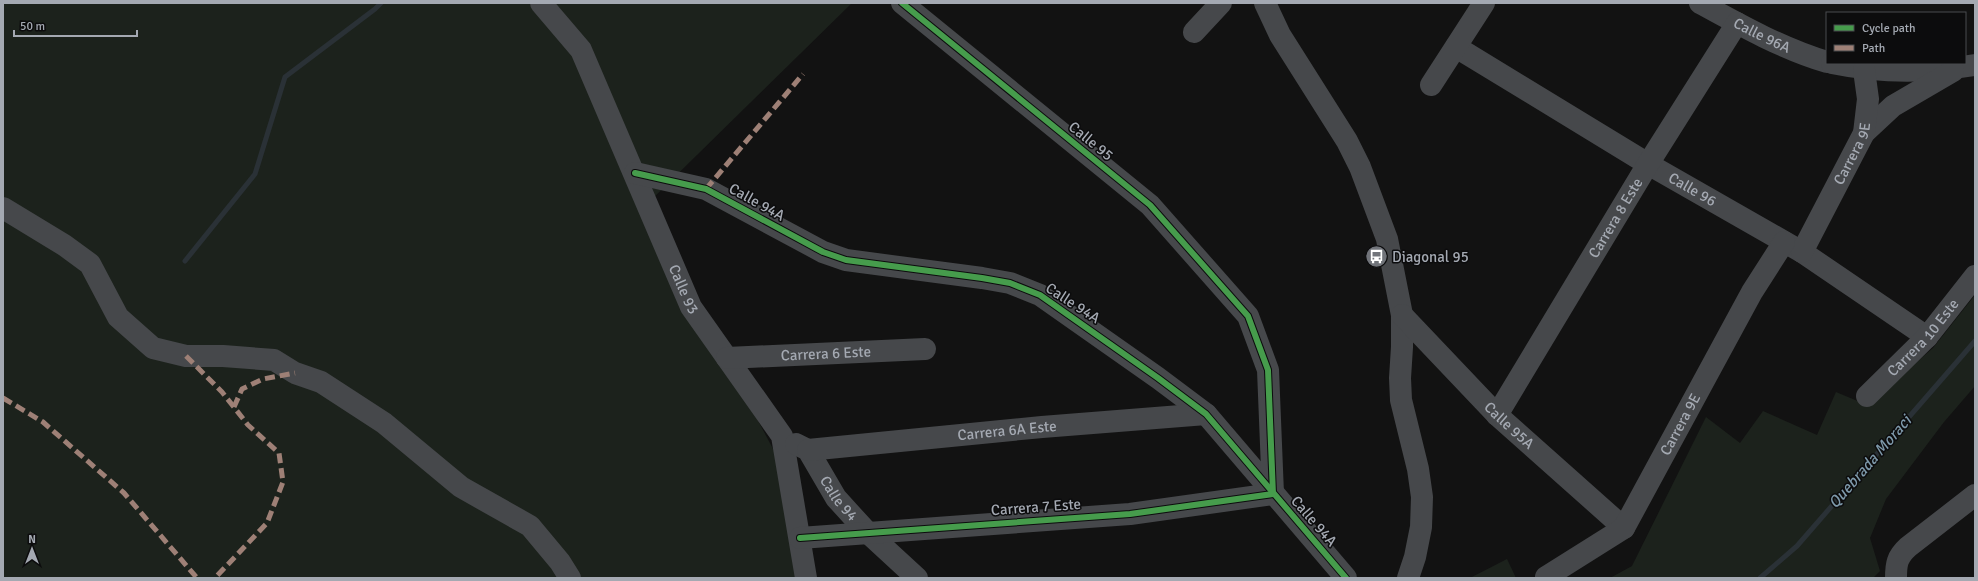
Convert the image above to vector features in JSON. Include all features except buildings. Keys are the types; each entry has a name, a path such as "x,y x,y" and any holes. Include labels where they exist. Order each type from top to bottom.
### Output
{"street":[{"name":"Calle 93","path":"541,3 581,50 635,173 691,307 782,436 789,485 800,538 806,578"},
{"name":"Calle 95","path":"902,3 1150,205 1248,316 1268,370 1273,494"},
{"path":"1194,32 1221,3"},
{"path":"1265,3 1280,35 1347,141 1360,167 1387,239 1402,315 1400,378 1401,400 1418,469 1422,497 1421,527 1415,557 1408,578"},
{"path":"1431,85 1484,3"},
{"name":"Calle 96A","path":"1700,3 1737,23 1800,52 1826,62"},
{"name":"Carrera 8 Este","path":"1498,415 1648,164 1737,23"},
{"name":"Calle 96","path":"1456,46 1648,164 1793,247 1927,337"},
{"path":"1837,64 1864,70 1906,72 1966,66"},
{"path":"1864,133 1892,106 1966,66"},
{"name":"Carrera 9E","path":"1546,577 1624,528 1752,292 1793,247 1864,133 1868,99 1864,70"},
{"name":"Calle 94A","path":"635,173 706,188 823,252 846,260 989,279 1010,283 1040,295 1158,378 1206,414 1346,578"},
{"path":"3,208 58,241 90,264 118,317 153,348 186,356 223,356 274,360 295,373 321,382 384,423 461,487 530,526 560,562 570,578"},
{"name":"Carrera 10 Este","path":"1867,396 1927,337 1975,276"},
{"name":"Calle 95A","path":"1402,315 1498,415 1624,528"},
{"name":"Carrera 6 Este","path":"727,358 925,349"},
{"name":"Carrera 6A Este","path":"808,450 1034,428 1206,414"},
{"path":"782,436 808,450"},
{"name":"Calle 94","path":"808,450 836,498 867,532 917,578"},
{"name":"Carrera 7 Este","path":"800,538 1130,514 1273,494"},
{"path":"1896,572 1898,556 1975,495"}],"shaded area":[{"path":"3,3 852,3 644,207 779,460 812,578 3,578"},
{"path":"1975,295 1975,386 1944,422 1886,499 1870,538 1880,571 1873,578 1610,578 1632,566 1706,417 1740,443 1763,411 1817,435 1836,392 1867,405 1933,348"},
{"path":"1507,559 1516,578 1470,578"}],"waterway":[{"path":"185,261 255,174 285,77 381,3"},
{"name":"Quebrada Moraci","path":"1760,578 1797,546 1975,341"}],"marked path":[{"path":"706,189 803,74"},
{"path":"186,356 222,392 248,425 279,453 283,482 267,523 215,578"},
{"path":"234,407 242,389 263,379 295,373"},
{"path":"3,398 43,422 124,493 197,578"}],"cycle path":[{"path":"800,538 1130,514 1273,494 1268,370 1248,316 1150,205 902,3"},
{"path":"635,173 706,189 823,252 846,260 1010,283 1040,295 1158,378 1206,414 1346,578"}],"place":[{"name":"Diagonal 95","path":"1377,257"}]}
